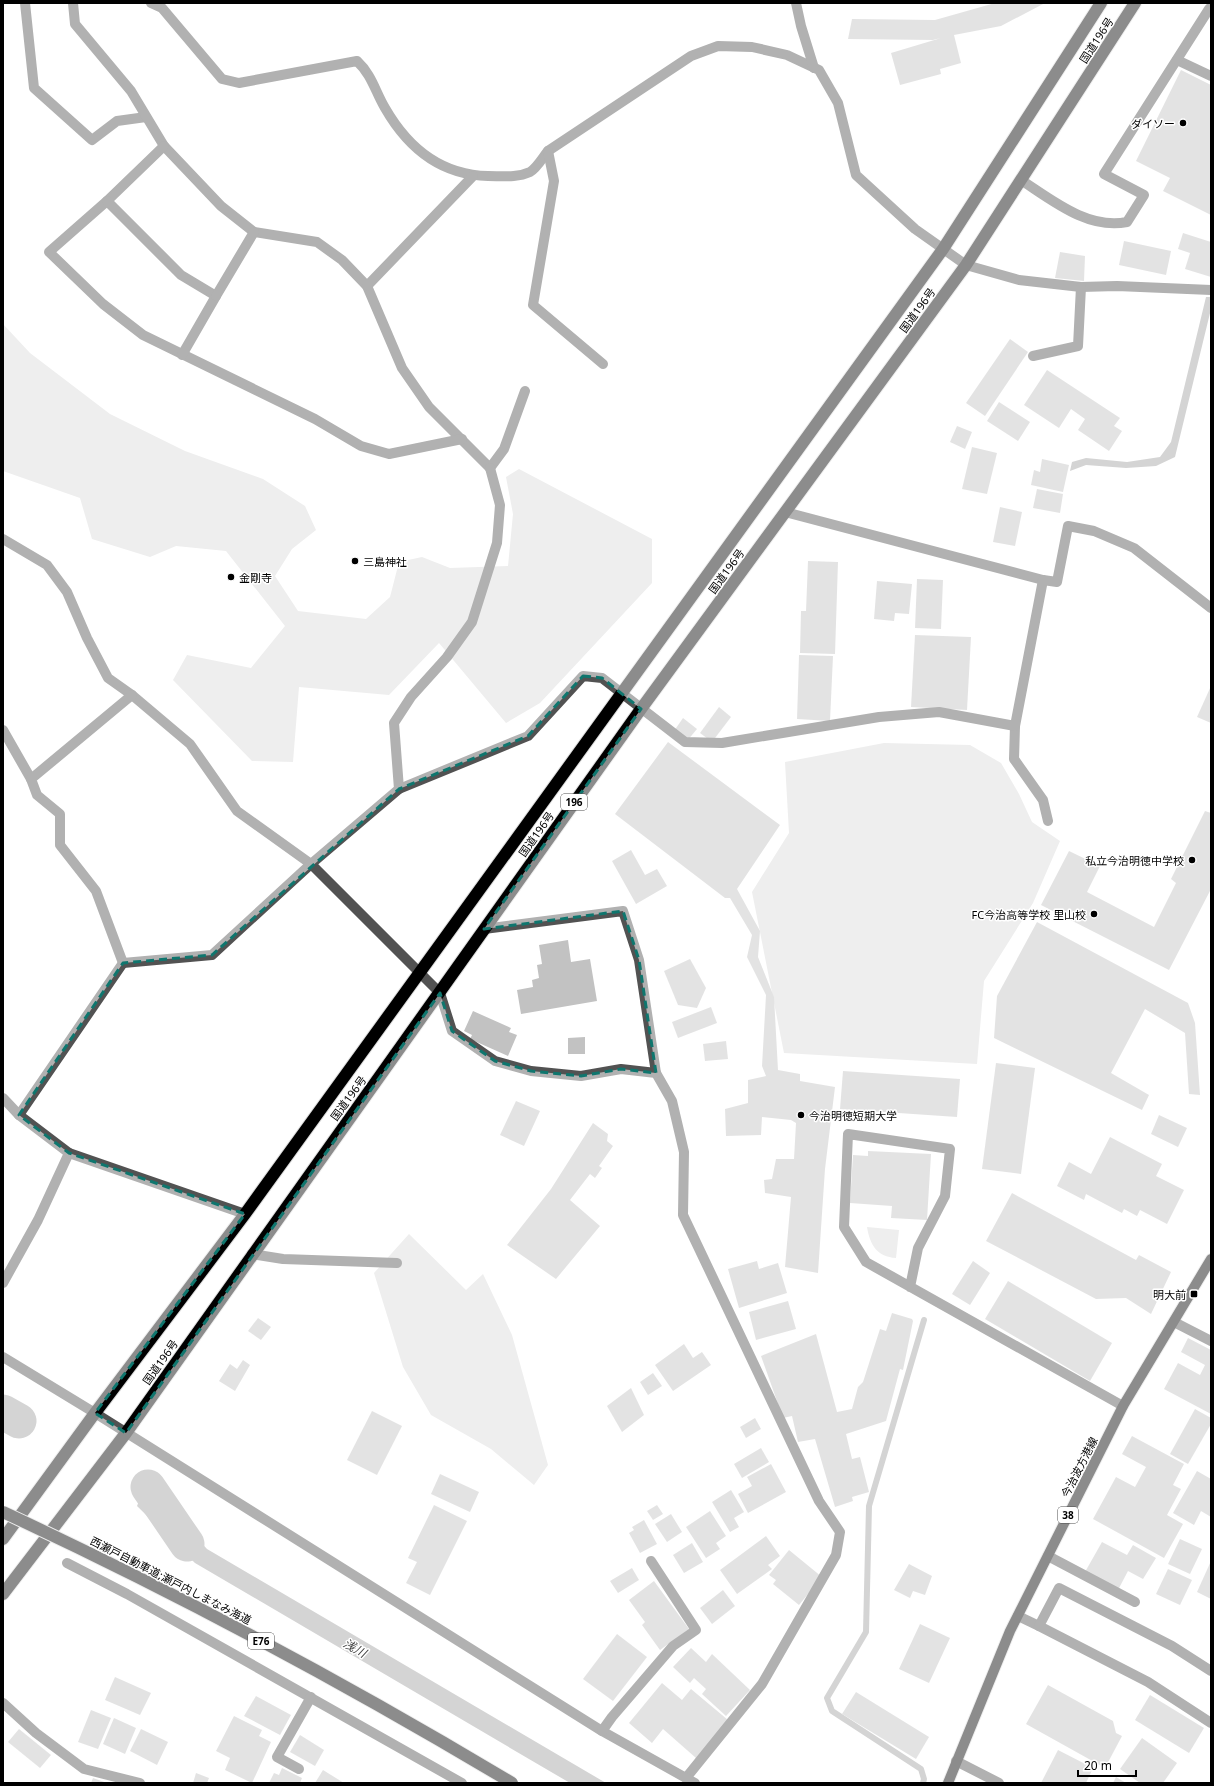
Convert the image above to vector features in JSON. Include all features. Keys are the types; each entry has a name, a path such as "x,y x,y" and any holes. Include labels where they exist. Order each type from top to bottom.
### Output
{"highway":[{"name":"国道196号","path":"3,1539 94,1413 245,1214 943,249 1101,3"},
{"name":"国道196号","path":"3,1594 126,1433 641,709 966,265 1135,3"},
{"name":"西瀬戸自動車道;瀬戸内しまなみ海道","path":"3,1512 68,1542 251,1636 438,1738 512,1783"}],"main road":[{"name":"今治波方港線","path":"948,1783 1018,1616 1123,1406 1211,1259"}],"street":[{"path":"25,3 34,88 92,140 117,121 146,117"},
{"path":"73,3 75,24 131,91 164,146 221,206 254,232 317,242 342,260 367,286 402,368 429,407 490,468 500,504 497,543 472,622 447,657 411,696 394,722 399,788"},
{"path":"152,3 162,8 222,79 239,83 357,61 367,70 385,108 411,144 439,165 473,176 514,176 531,171 548,151 691,56 718,46 752,47 787,55 819,70 838,103 856,176 915,229 966,265 1019,280 1081,288 1117,286 1211,290"},
{"path":"796,3 801,26 814,68"},
{"path":"1021,180 1063,207 1088,219 1116,224 1127,222 1144,195 1104,174 1209,9 1211,10"},
{"path":"1177,60 1211,76"},
{"path":"164,146 107,201 49,252 103,304 143,335 315,419 361,446 389,454 462,439"},
{"path":"548,151 554,181 533,305 602,364"},
{"path":"367,286 473,176"},
{"path":"107,201 181,275 216,296"},
{"path":"182,355 254,232"},
{"path":"1033,356 1078,346 1081,288"},
{"path":"490,468 504,449 525,391"},
{"path":"785,512 1043,580 1057,582 1068,526 1094,531 1134,548 1211,608"},
{"path":"3,539 47,565 67,592 87,638 108,678 132,695 190,744 237,811 310,864 440,993 452,1031 495,1061 531,1071 581,1076 621,1069 656,1073"},
{"path":"1043,580 1015,726 1014,759 1043,800 1048,821"},
{"path":"123,963 212,955 310,864 399,788 528,736 583,676 602,678 685,742 722,743 879,717 939,712 1015,726"},
{"path":"31,779 132,695"},
{"path":"3,730 31,779 36,795 60,814 60,845 96,891 123,963"},
{"path":"3,1357 602,1731 690,1780 762,1684 836,1555 840,1532 820,1501 683,1216 684,1152 672,1101 656,1073 639,960 623,912 484,929"},
{"path":"19,1115 123,963"},
{"path":"3,1098 19,1115 69,1153 245,1214"},
{"path":"910,1287 918,1248 945,1196 950,1149 848,1134 844,1227 866,1262 910,1287 1123,1406"},
{"path":"3,1283 38,1220 69,1153"},
{"path":"252,1254 283,1259 397,1263"},
{"path":"1174,1322 1211,1341"},
{"path":"1048,1556 1135,1602"},
{"path":"602,1731 612,1717 673,1646 696,1630 651,1561"},
{"path":"67,1564 127,1594 462,1783"},
{"path":"1039,1626 1059,1588 1172,1646 1211,1671"},
{"path":"1018,1616 1148,1682 1211,1723"},
{"path":"299,1769 277,1758 311,1697"},
{"path":"3,1703 36,1733 84,1768 140,1783"},
{"path":"956,1761 999,1783"}],"highlighted area":[{"path":"583,676 602,678 641,709 484,929 623,911 639,960 656,1073 621,1069 581,1076 531,1071 495,1061 452,1031 440,993 126,1433 95,1413 245,1214 69,1153 19,1115 123,963 212,955 399,789 528,736"}],"shaded area":[{"path":"3,324 30,353 110,414 185,451 263,479 305,506 316,530 292,549 275,576 298,611 366,619 390,597 399,562 422,557 450,568 508,566 513,514 506,477 519,469 652,539 652,583 540,703 506,723 439,643 389,695 299,687 293,762 252,761 173,680 187,655 251,668 285,626 226,551 176,546 150,557 92,539 80,498 3,471"},
{"path":"884,743 970,745 1001,763 1019,794 1032,822 1060,841 1033,903 984,981 977,1064 784,1053 752,892 789,833 785,762"},
{"path":"867,1227 899,1230 896,1258 884,1255 876,1249 872,1244"},
{"path":"409,1234 466,1290 483,1274 512,1335 548,1465 534,1485 491,1449 431,1415 403,1367 374,1273"}],"water":[{"path":"1206,297 1211,297 1211,309 1175,457 1156,466 1126,468 1086,465 1070,471 1072,462 1086,458 1127,462 1160,457 1171,442"},
{"path":"141,1496 175,1510 185,1525 207,1549 606,1783 570,1783 195,1563 137,1506"}],"building":[{"path":"995,3 1045,3 1001,26 954,35 961,63 940,69 941,74 900,85 891,53 941,38 933,40 848,39 852,19 935,20"},
{"name":"ダイソー","path":"1181,70 1211,85 1211,215 1163,191 1170,178 1136,161"},
{"path":"1183,233 1211,242 1211,277 1185,269 1190,253 1178,249"},
{"path":"1124,241 1171,251 1166,275 1119,265"},
{"path":"1060,252 1085,256 1084,281 1055,278"},
{"path":"1010,339 1028,352 985,416 966,403"},
{"path":"1047,370 1120,418 1114,426 1122,431 1109,451 1078,430 1085,419 1071,409 1059,428 1024,405"},
{"path":"999,402 1030,422 1018,441 987,421"},
{"path":"957,426 972,432 965,449 950,442"},
{"path":"972,447 997,453 987,494 962,489"},
{"path":"1042,459 1069,465 1063,492 1031,485 1034,470 1040,472"},
{"path":"1037,489 1063,494 1060,513 1033,508"},
{"path":"1000,507 1022,512 1015,546 993,542"},
{"path":"808,561 838,562 835,654 800,653 801,611 806,611"},
{"path":"917,579 943,580 941,629 915,628"},
{"path":"877,581 912,584 909,614 895,613 894,621 874,619"},
{"path":"915,635 971,637 967,710 911,707"},
{"path":"799,655 833,656 830,721 797,719"},
{"path":"1211,686 1211,723 1197,717"},
{"path":"719,707 731,717 712,742 700,733"},
{"path":"683,718 697,729 687,741 674,731"},
{"path":"668,742 780,825 737,889 760,931 758,957 774,997 778,1070 800,1074 800,1081 835,1087 825,1169 818,1273 785,1267 791,1197 765,1193 764,1180 772,1179 776,1159 794,1159 796,1123 791,1120 762,1117 761,1135 726,1136 725,1109 748,1103 748,1080 766,1076 762,1066 766,995 747,957 752,935 730,898 725,898 615,814"},
{"path":"1205,811 1211,813 1211,889 1169,970 1041,905 1069,851 1100,866 1087,892 1154,927 1176,883 1171,879"},
{"path":"631,850 645,875 657,869 667,886 636,904 612,861"},
{"path":"1037,922 1188,1003 1195,1023 1200,1095 1189,1094 1185,1033 1145,1009 1111,1073 1149,1095 1142,1110 994,1038 997,996"},
{"path":"568,940 571,962 590,959 597,1001 521,1014 517,990 533,987 532,980 539,978 537,965 542,964 539,945"},
{"path":"690,959 706,988 697,1008 678,1005 664,971"},
{"path":"711,1007 717,1023 678,1038 672,1022"},
{"path":"473,1011 511,1028 509,1032 517,1035 508,1056 470,1039 472,1035 464,1031"},
{"path":"585,1037 585,1054 568,1054 568,1038"},
{"path":"726,1041 728,1059 705,1061 703,1044"},
{"path":"996,1063 1035,1068 1021,1174 982,1169"},
{"path":"843,1071 960,1079 957,1117 840,1109"},
{"path":"516,1101 540,1111 524,1146 500,1135"},
{"path":"1159,1115 1187,1128 1178,1147 1151,1134"},
{"path":"593,1123 608,1134 607,1141 613,1146 599,1166 602,1168 595,1178 590,1174 570,1200 600,1226 556,1279 507,1245 551,1189"},
{"path":"1110,1137 1162,1164 1156,1176 1184,1190 1167,1224 1140,1210 1137,1216 1124,1209 1122,1213 1086,1194 1084,1200 1057,1186 1069,1162 1091,1174"},
{"path":"868,1151 931,1154 927,1220 891,1218 892,1206 850,1203 853,1155 868,1156"},
{"path":"1012,1193 1136,1260 1139,1255 1171,1272 1151,1314 1126,1298 1096,1299 986,1241"},
{"path":"757,1261 759,1269 778,1263 787,1293 739,1308 728,1269"},
{"path":"973,1261 990,1273 970,1305 952,1294"},
{"path":"1008,1281 1112,1343 1090,1381 985,1319"},
{"path":"788,1301 796,1329 756,1340 749,1312"},
{"path":"892,1313 912,1319 913,1321 903,1370 900,1369 886,1421 846,1434 852,1459 860,1457 869,1492 852,1497 853,1501 835,1507 815,1439 798,1442 792,1416 783,1418 761,1356 816,1334 837,1412 852,1409 858,1387 863,1382 880,1329 886,1331"},
{"path":"258,1318 271,1327 261,1340 248,1331"},
{"path":"1188,1338 1211,1350 1211,1414 1164,1389 1178,1363 1200,1375 1205,1365 1181,1352"},
{"path":"684,1344 693,1358 702,1352 711,1365 673,1391 655,1365"},
{"path":"243,1360 250,1365 235,1391 219,1381 230,1364 237,1369"},
{"path":"653,1373 662,1386 648,1395 640,1382"},
{"path":"631,1388 644,1415 622,1432 607,1406"},
{"path":"1195,1409 1211,1418 1211,1424 1188,1464 1170,1454"},
{"path":"372,1411 402,1426 377,1475 347,1460"},
{"path":"755,1418 761,1429 746,1438 740,1427"},
{"path":"1132,1436 1184,1464 1173,1485 1181,1489 1167,1515 1183,1524 1164,1558 1093,1519 1116,1477 1135,1487 1146,1467 1122,1454"},
{"path":"761,1448 769,1462 742,1478 734,1464"},
{"path":"771,1464 786,1492 748,1513 738,1494 752,1486 747,1477"},
{"path":"1197,1471 1211,1479 1211,1517 1201,1511 1194,1525 1173,1513"},
{"path":"440,1474 479,1492 470,1512 431,1494"},
{"path":"731,1490 744,1512 734,1518 739,1527 730,1532 712,1502"},
{"path":"434,1505 467,1521 430,1595 406,1583 417,1562 408,1558"},
{"path":"657,1505 663,1514 653,1520 647,1511"},
{"path":"710,1511 726,1536 716,1543 720,1549 706,1558 686,1527"},
{"path":"671,1514 682,1532 667,1542 655,1524"},
{"path":"644,1520 657,1544 640,1553 629,1533 634,1530 632,1527"},
{"path":"766,1536 780,1556 768,1565 772,1569 737,1594 720,1570"},
{"path":"1180,1539 1202,1549 1190,1574 1168,1564"},
{"path":"1102,1542 1127,1555 1133,1545 1156,1558 1143,1579 1128,1571 1118,1590 1085,1572"},
{"path":"692,1543 703,1562 684,1573 673,1555"},
{"path":"789,1550 822,1577 799,1605 773,1584 776,1580 769,1575"},
{"path":"1211,1561 1211,1599 1197,1592"},
{"path":"909,1564 932,1576 925,1595 913,1591 910,1598 894,1590"},
{"path":"632,1568 639,1580 618,1593 610,1581"},
{"path":"1168,1569 1192,1580 1180,1605 1156,1594"},
{"path":"654,1581 689,1629 660,1650 642,1625 645,1622 629,1600"},
{"path":"723,1590 735,1606 712,1624 700,1608"},
{"path":"920,1624 950,1638 929,1683 899,1669"},
{"path":"617,1634 647,1657 613,1701 583,1679"},
{"path":"691,1648 706,1662 712,1654 750,1690 726,1716 702,1694 706,1689 694,1678 690,1683 673,1667"},
{"path":"115,1677 151,1693 140,1715 105,1700"},
{"path":"662,1683 682,1700 691,1689 728,1720 696,1758 663,1729 652,1743 629,1723"},
{"path":"1048,1685 1113,1721 1116,1733 1122,1736 1105,1768 1026,1724"},
{"path":"856,1692 929,1737 916,1759 842,1714"},
{"path":"1150,1695 1204,1728 1189,1753 1135,1720"},
{"path":"256,1696 291,1715 280,1735 244,1716"},
{"path":"91,1710 111,1718 98,1749 78,1742"},
{"path":"234,1716 262,1730 259,1736 271,1742 252,1783 225,1770 230,1758 216,1751"},
{"path":"114,1718 136,1728 125,1754 103,1744"},
{"path":"19,1729 51,1755 40,1768 8,1742"},
{"path":"141,1729 168,1742 157,1765 130,1751"},
{"path":"300,1735 324,1750 315,1766 290,1752"},
{"path":"1142,1738 1177,1763 1163,1783 1140,1783 1120,1769"},
{"path":"1058,1750 1093,1768 1086,1783 1041,1783"},
{"path":"282,1768 302,1778 300,1783 269,1783 274,1773 279,1775"},
{"path":"323,1770 344,1783 315,1783"},
{"path":"196,1773 209,1778 207,1783 193,1783"},
{"path":"1116,1777 1126,1783 1113,1783"},
{"path":"93,1778 107,1783 91,1783"}],"waterway":[{"path":"923,1783 924,1779 921,1769 832,1711 827,1698 866,1632 869,1506 924,1320"},
{"name":"浅川","path":"3,1412 19,1421"},
{"name":"浅川","path":"148,1487 187,1544"}],"place":[{"name":"ダイソー","path":"1183,123"},
{"name":"三島神社","path":"355,561"},
{"name":"金剛寺","path":"231,577"},
{"name":"私立今治明徳中学校","path":"1192,860"},
{"name":"FC今治高等学校 里山校","path":"1094,914"},
{"name":"今治明徳短期大学","path":"801,1115"},
{"name":"明大前","path":"1194,1294"}]}
